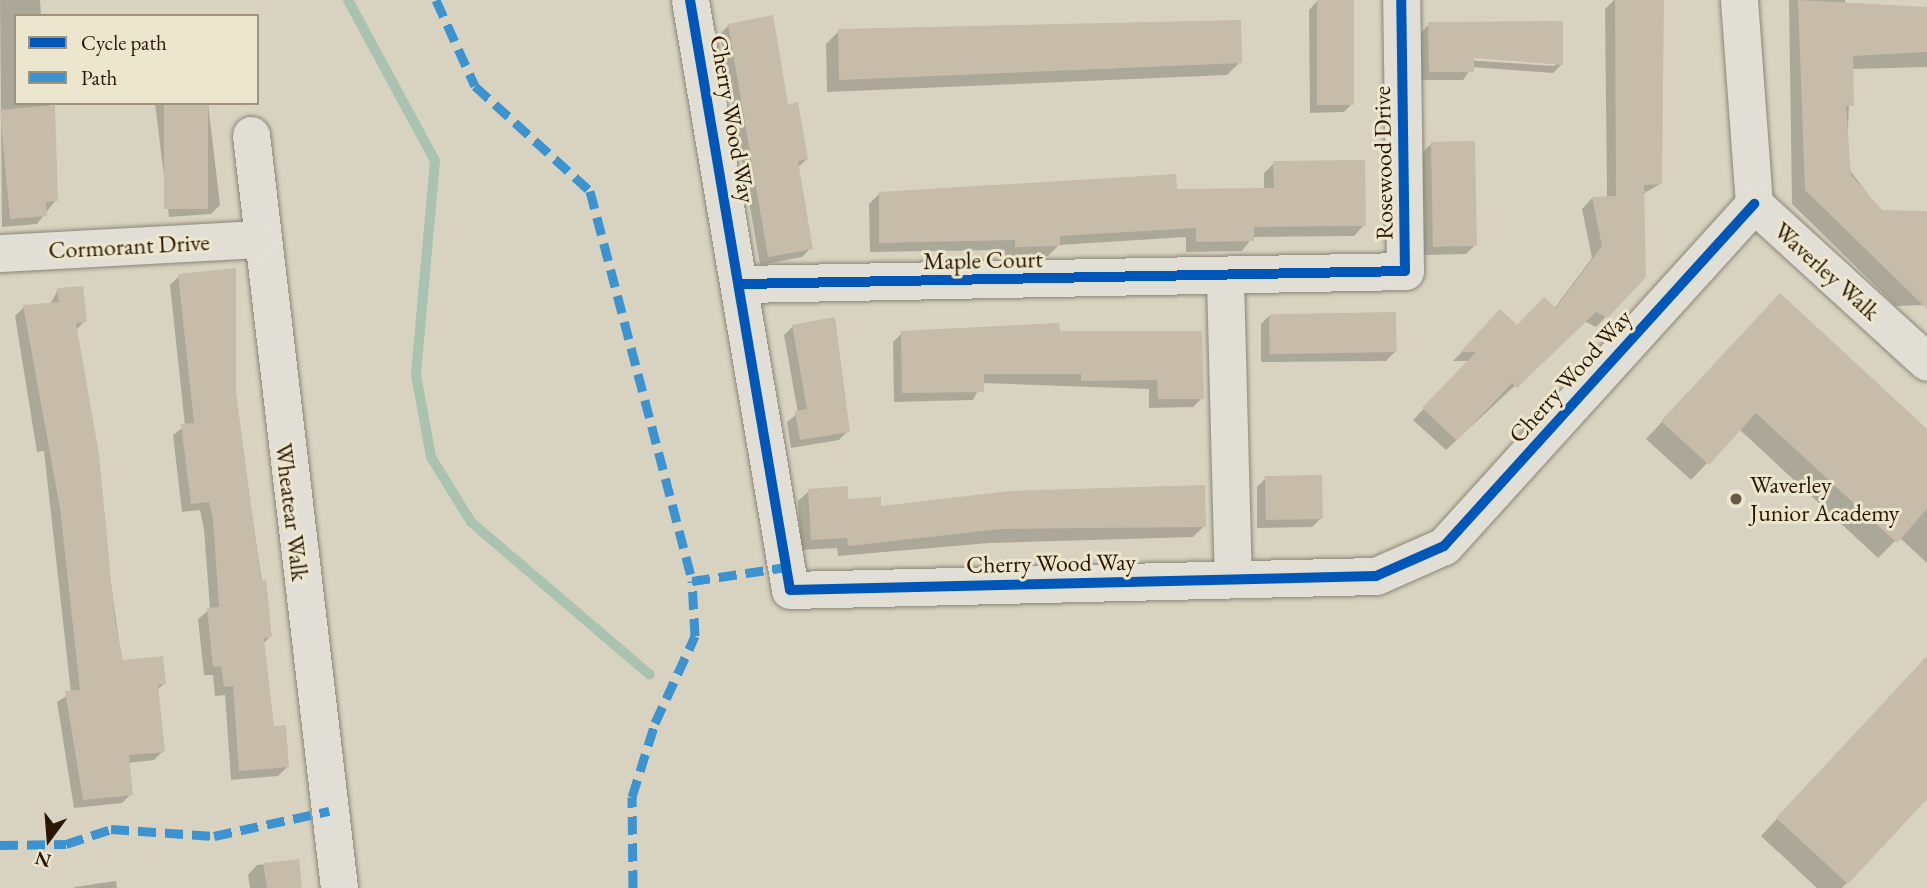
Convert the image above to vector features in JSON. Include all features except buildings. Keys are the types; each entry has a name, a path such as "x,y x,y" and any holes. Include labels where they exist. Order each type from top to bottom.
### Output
{"street":[{"name":"Cherry Wood Way","path":"690,0 742,284 790,590 1376,576 1444,546 1754,204"},
{"name":"Rosewood Drive","path":"1225,279 1405,271 1401,0"},
{"name":"Waverley Walk","path":"1739,0 1754,204 1927,362"},
{"name":"Wheatear Walk","path":"251,135 258,239 339,888"},
{"name":"Cormorant Drive","path":"0,253 258,239"},
{"name":"Maple Court","path":"742,284 1225,279"},
{"path":"1225,279 1233,579"}],"waterway":[{"path":"348,0 435,161 416,375 431,457 471,522 650,675"}],"marked path":[{"path":"436,0 475,86 590,191 692,581 787,567"},
{"path":"633,888 632,797 655,723 695,636 692,581"},
{"path":"0,845 66,844 111,829 214,836 329,811"}],"cycle path":[{"path":"690,0 790,590 1376,576 1444,546 1754,204"},
{"path":"742,284 1405,271 1401,0"}],"place":[{"name":"Waverley Junior Academy","path":"1736,499"}]}
